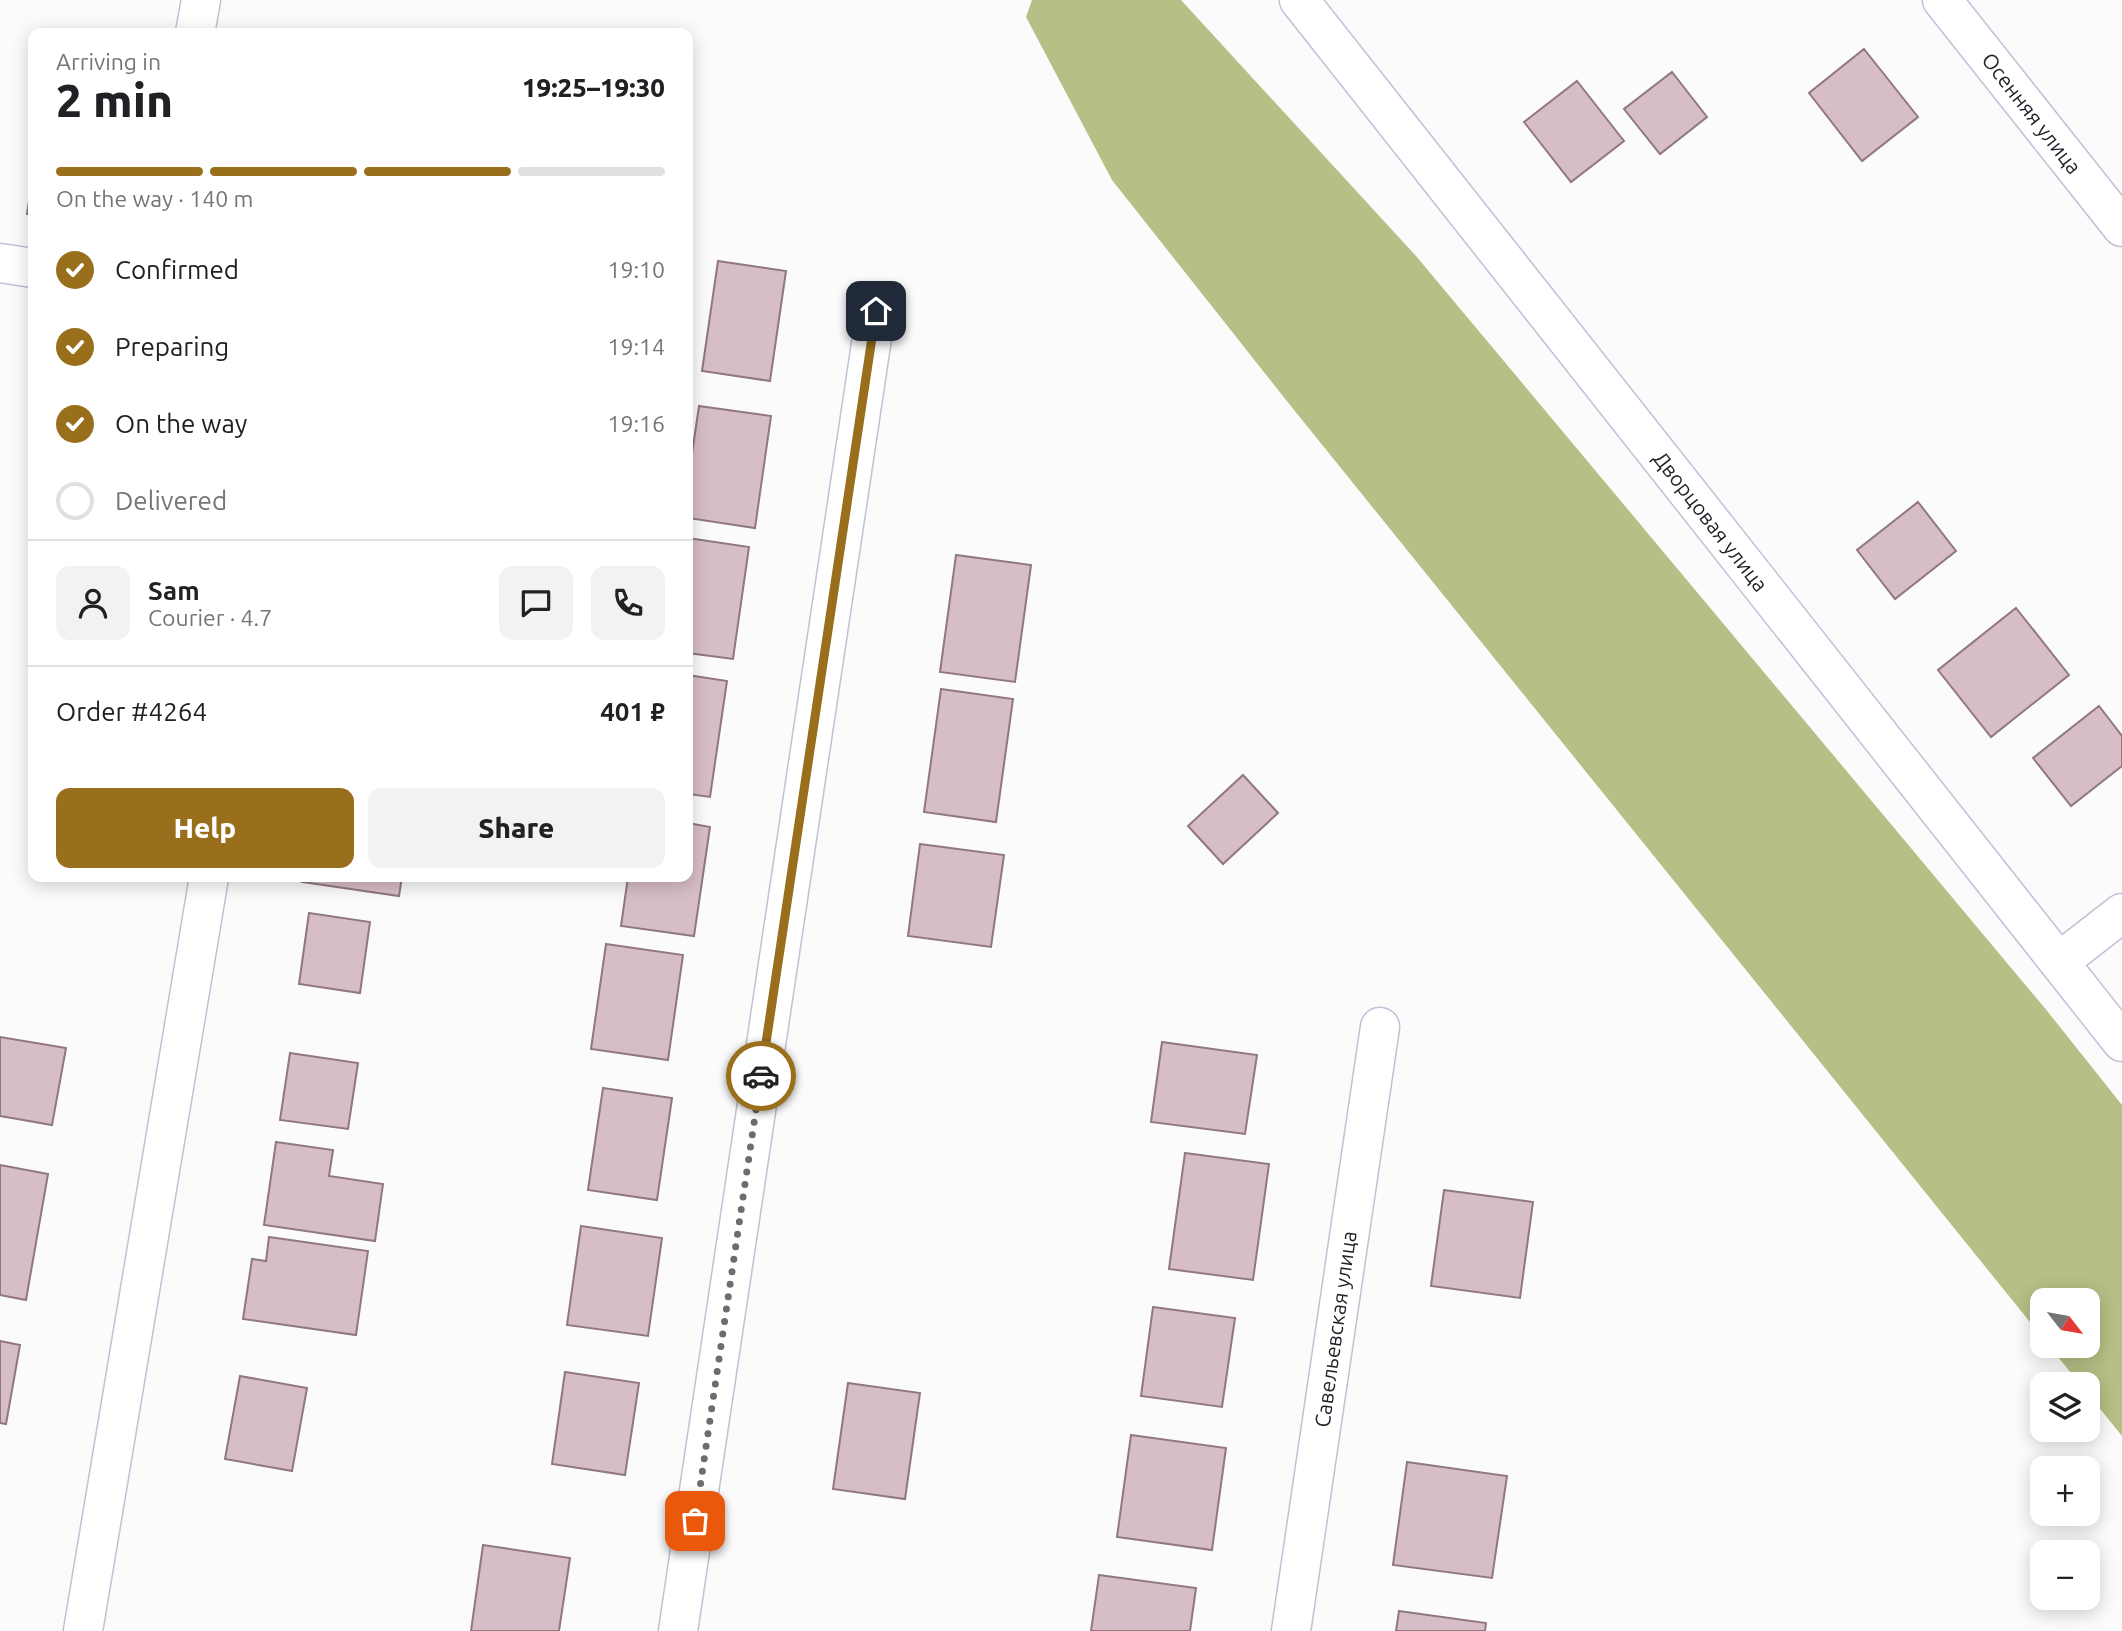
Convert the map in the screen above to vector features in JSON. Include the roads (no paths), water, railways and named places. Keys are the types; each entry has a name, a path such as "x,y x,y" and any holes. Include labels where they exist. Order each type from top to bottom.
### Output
{"street":[{"path":"196,28 201,0"},
{"name":"Дворцовая улица","path":"1299,0 2122,1042"},
{"name":"Осенняя улица","path":"1942,0 2122,227"},
{"path":"0,263 28,267"},
{"path":"678,1631 876,311"},
{"path":"83,1631 208,882"},
{"path":"2059,962 2122,913"},
{"name":"Савельевская улица","path":"1291,1631 1380,1027"}]}
